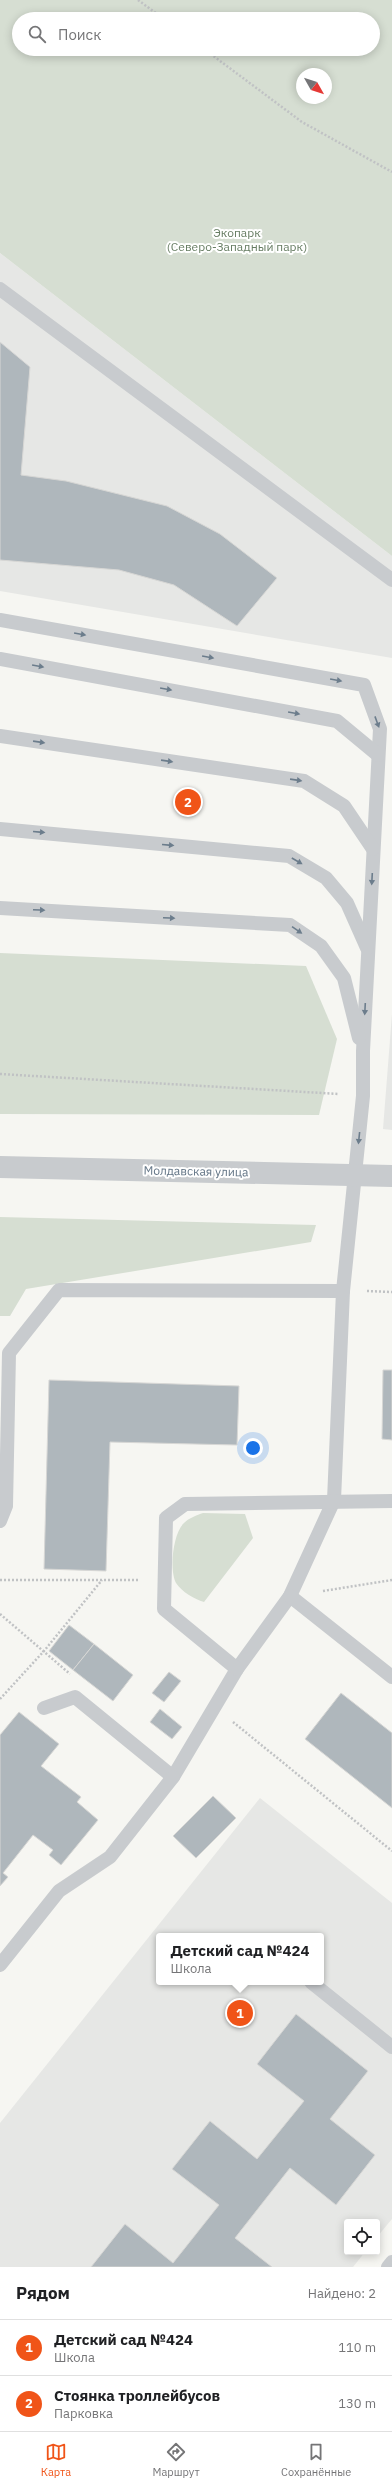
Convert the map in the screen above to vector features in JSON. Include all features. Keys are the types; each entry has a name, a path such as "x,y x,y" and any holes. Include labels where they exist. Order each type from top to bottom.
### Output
{"street":[{"name":"Молдавская улица","path":"0,1167 392,1176"}],"lane":[{"path":"0,289 392,580"},
{"path":"0,620 364,685 380,729 363,1051 364,1096 343,1291 334,1500 290,1596 237,1669 173,1776 110,1857 59,1891 0,1965"},
{"path":"0,659 337,721 378,755"},
{"path":"0,736 304,781 344,806 373,849"},
{"path":"0,829 289,856 326,878 347,903 368,950"},
{"path":"0,908 290,925 321,946 344,978 363,1051"},
{"path":"0,1521 6,1506 5,1352 59,1290 343,1291"},
{"path":"237,1669 164,1609 166,1518 185,1504 334,1500 392,1501"},
{"path":"290,1596 392,1677"},
{"path":"44,1708 75,1696 173,1776"},
{"path":"315,1985 392,2047"},
{"path":"388,2267 392,2262"}],"path":[{"path":"138,0 154,12"},
{"path":"213,56 302,122 392,172"},
{"path":"0,1074 364,1096"},
{"path":"0,1580 164,1580"},
{"path":"0,1700 44,1651 103,1580"},
{"path":"290,1596 392,1580"},
{"path":"0,1614 71,1675 75,1696"},
{"path":"214,1707 392,1851"}],"shaded area":[{"path":"0,253 392,556 392,658 0,591"},
{"path":"392,1014 392,1130 383,1129"},
{"path":"260,1798 392,1903 392,2219 380,2233 380,2219 344,2219 344,2255 363,2255 353,2267 0,2267 0,2123"}],"green space":[{"name":"Экопарк (Северо-Западный парк)","path":"0,0 392,0 392,556 0,253"},
{"path":"0,953 306,966 337,1039 319,1115 0,1114"},
{"path":"0,1217 316,1225 311,1242 26,1289 10,1316 0,1316"},
{"path":"203,1513 245,1514 253,1538 204,1602 188,1595 176,1583 173,1570 173,1552 180,1528 188,1520"}],"building":[{"path":"0,342 30,367 21,475 66,481 167,506 220,534 277,578 237,626 174,585 119,570 0,560"},
{"path":"383,1370 392,1370 392,1440 382,1439"},
{"path":"49,1380 239,1386 237,1445 110,1442 106,1571 44,1569"},
{"path":"69,1625 94,1644 73,1670 49,1651"},
{"path":"94,1644 133,1675 113,1701 73,1670"},
{"path":"169,1672 181,1681 164,1702 152,1693"},
{"path":"341,1693 392,1733 392,1808 305,1739"},
{"path":"160,1709 182,1727 172,1739 150,1722"},
{"path":"19,1712 59,1744 41,1766 81,1797 77,1802 98,1820 61,1865 49,1855 53,1850 33,1835 3,1873 8,1877 0,1886 0,1735"},
{"path":"213,1796 236,1818 196,1858 173,1836"},
{"path":"296,2014 368,2071 330,2119 375,2155 336,2205 290,2168 235,2238 272,2267 91,2267 125,2224 173,2263 219,2205 172,2169 210,2121 257,2159 304,2101 257,2064"}],"place":[{"name":"Стоянка троллейбусов","path":"188,802"},
{"name":"Детский сад №424","path":"240,2013"}]}
